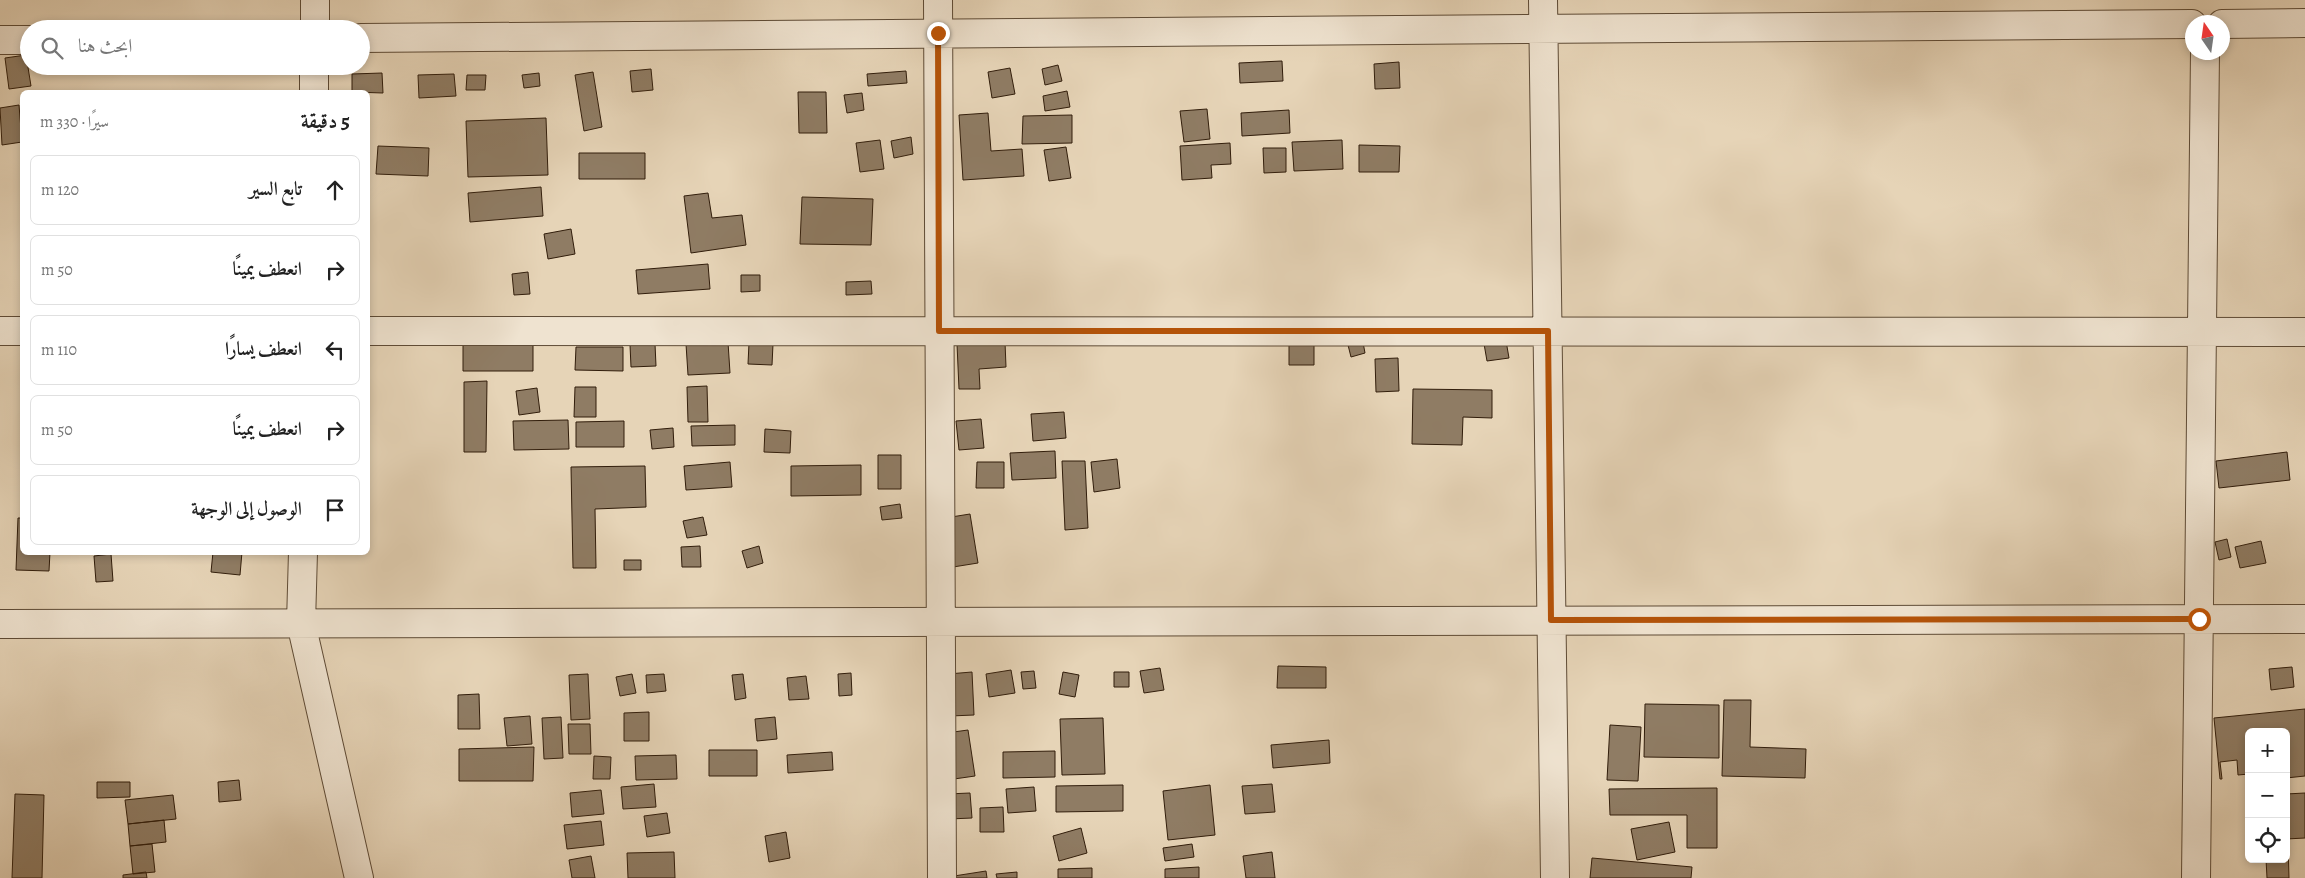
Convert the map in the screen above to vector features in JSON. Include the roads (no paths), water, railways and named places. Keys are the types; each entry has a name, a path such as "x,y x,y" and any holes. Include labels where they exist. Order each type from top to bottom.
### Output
{"street":[{"path":"315,0 315,20"},
{"path":"938,0 942,878"},
{"path":"1543,0 1555,878"},
{"path":"2230,24 2305,23"},
{"path":"370,38 2185,24"},
{"path":"0,40 20,40"},
{"path":"2196,878 2205,60"},
{"path":"314,75 314,90"},
{"path":"0,331 20,331"},
{"path":"370,331 2305,332"},
{"path":"303,555 301,623 359,878"},
{"path":"0,624 2305,619"}]}
